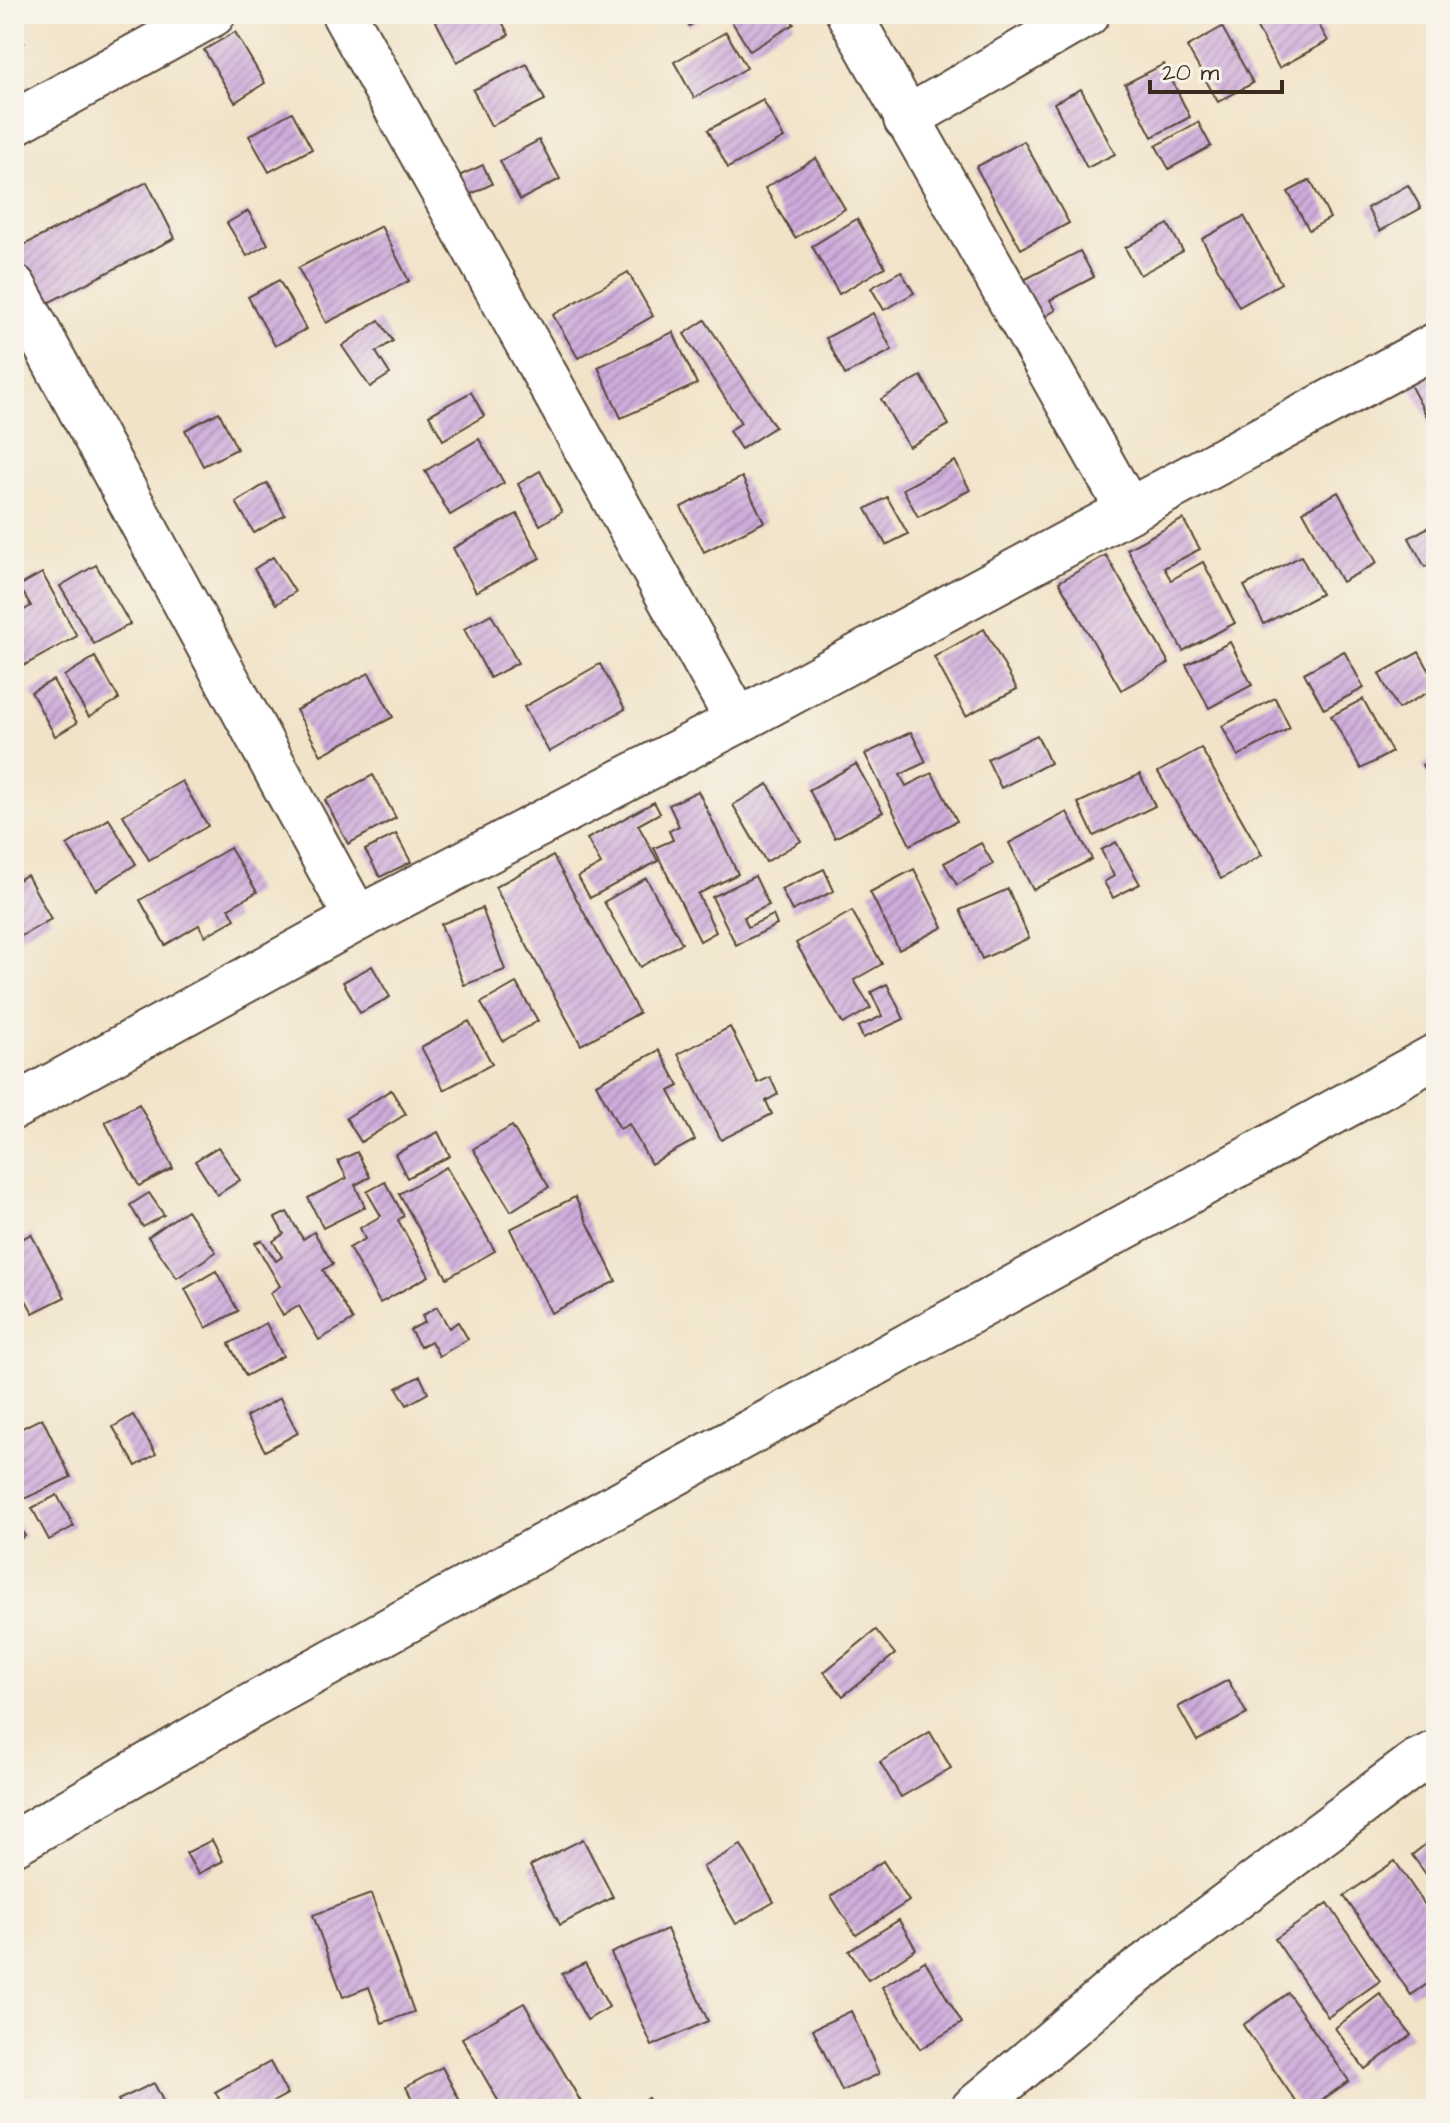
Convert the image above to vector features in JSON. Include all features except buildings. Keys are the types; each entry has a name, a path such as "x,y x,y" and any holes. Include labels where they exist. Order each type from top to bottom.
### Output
{"street":[{"path":"14,123 213,14"},
{"path":"344,14 738,721"},
{"path":"849,14 1129,511"},
{"path":"906,119 1087,14"},
{"path":"14,287 357,919"},
{"path":"14,1107 357,919 738,721 1436,345"},
{"path":"14,1843 247,1708 1436,1056"},
{"path":"973,2109 1117,1987 1417,1762 1436,1753"}]}
